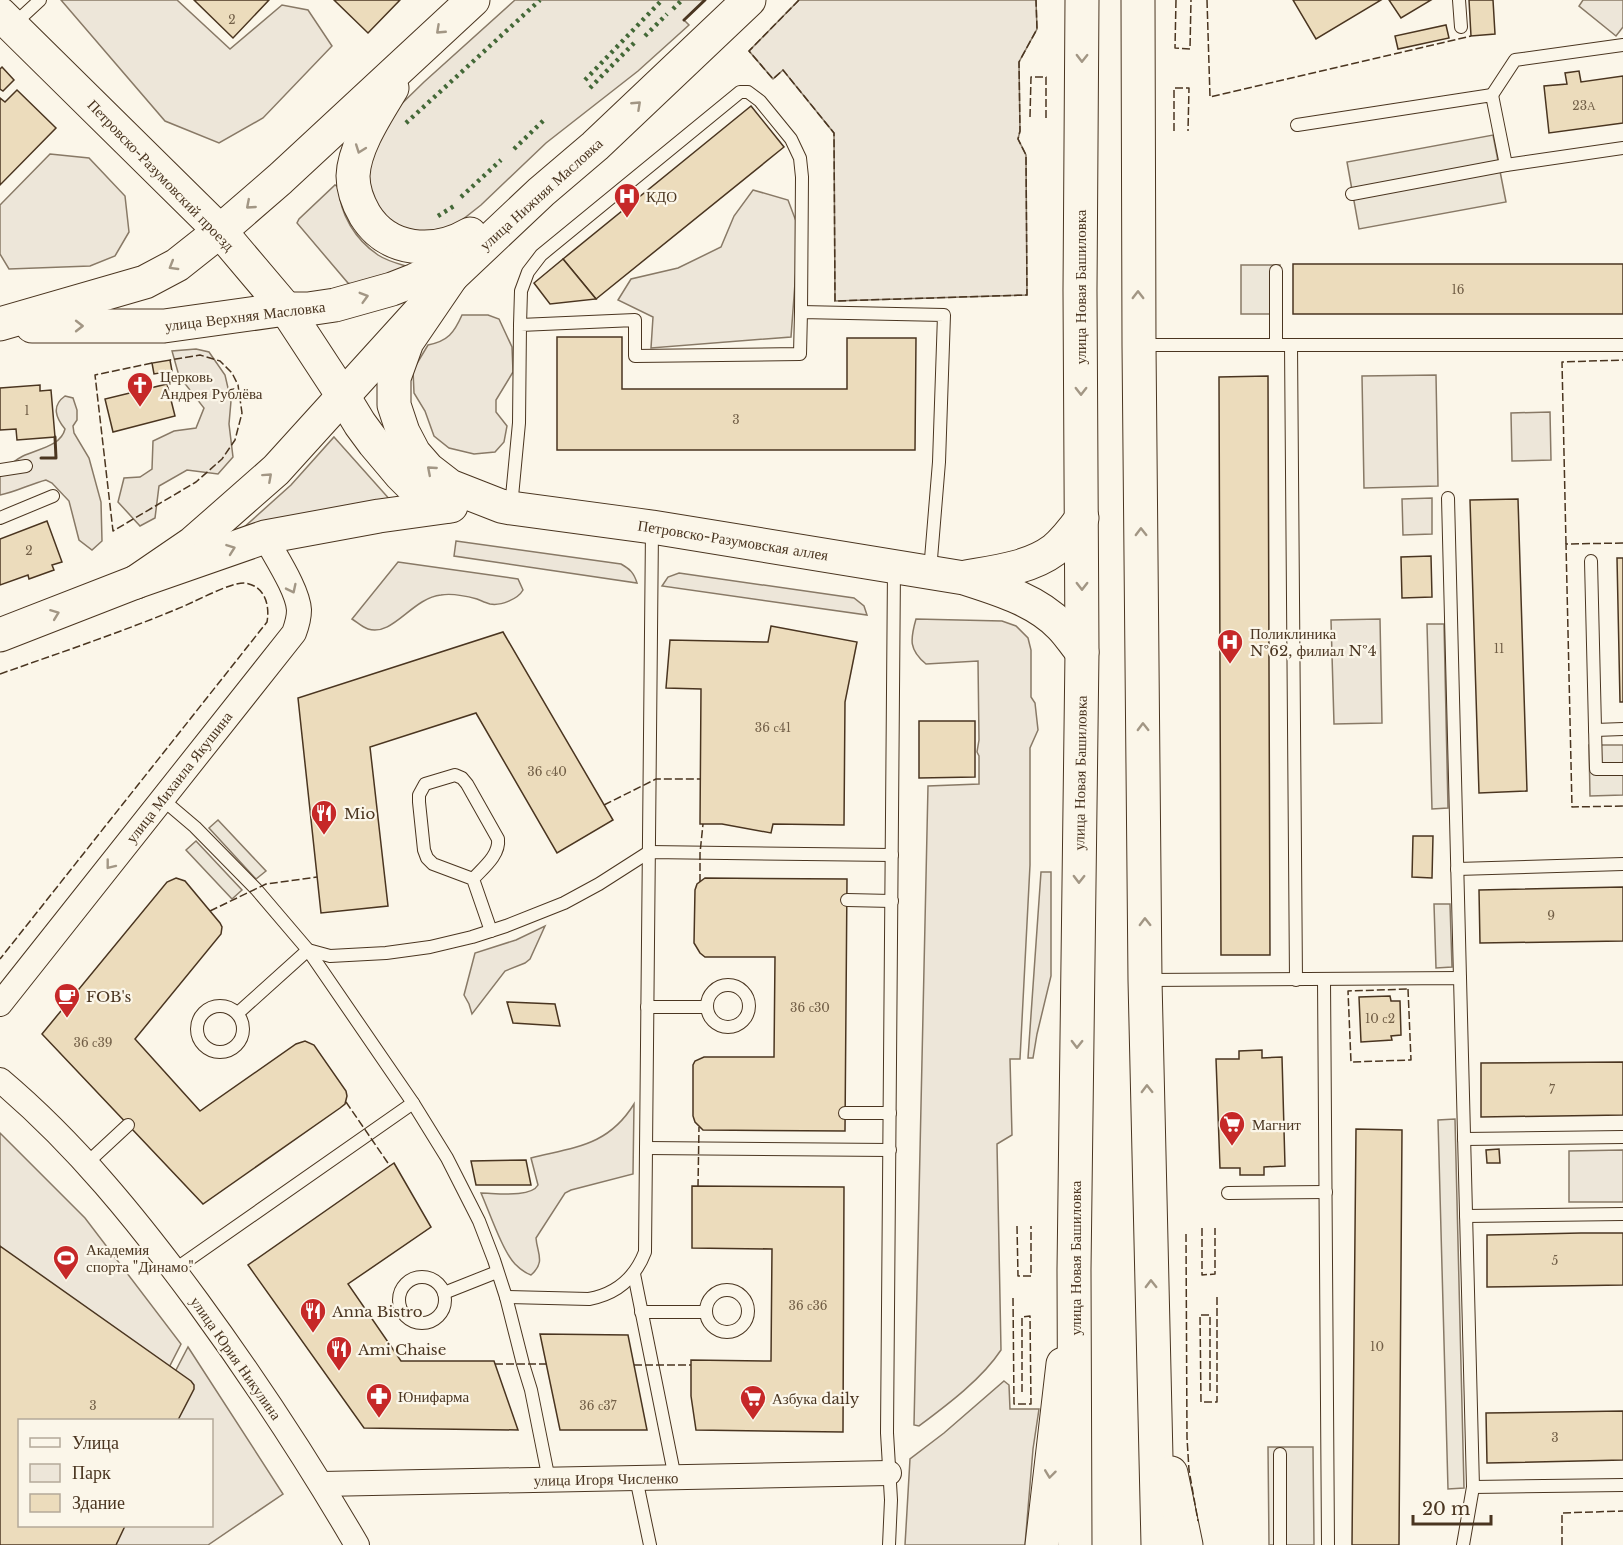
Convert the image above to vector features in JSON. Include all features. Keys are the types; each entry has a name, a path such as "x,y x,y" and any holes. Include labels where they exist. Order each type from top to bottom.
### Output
{"street":[{"path":"220,231 280,180 473,0"},
{"name":"улица Нижняя Масловка","path":"343,396 452,276 541,192 595,146 748,0"},
{"name":"улица Новая Башиловка","path":"1075,1545 1074,1270 1082,652 1080,279 1082,0"},
{"path":"1138,0 1137,114 1145,980 1158,1545"},
{"name":"Петровско-Разумовский проезд","path":"6,20 220,231 286,309 360,424 401,475 421,495 448,506"},
{"path":"407,61 366,135 353,175 354,192 360,207 370,223 382,235 401,245 419,249 440,247 463,238 541,192"},
{"name":"улица Верхняя Масловка","path":"0,325 145,282 177,265 220,231"},
{"name":"улица Верхняя Масловка","path":"0,325 164,326 286,309 335,305 383,292 415,280 480,249"},
{"name":"Петровско-Разумовская аллея","path":"452,276 407,342 394,378 393,405 414,453 428,469 450,486 506,507"},
{"name":"Петровско-Разумовская аллея","path":"136,582 192,543 237,506 276,470 343,396"},
{"name":"Петровско-Разумовская аллея","path":"0,635 136,582 265,537 448,506 506,507 652,527 964,578 1010,593 1045,612 1061,626 1082,652"},
{"name":"Петровско-Разумовская аллея","path":"964,578 1034,561 1055,550 1082,518"},
{"name":"улица Михаила Якушина","path":"0,1004 294,633 298,602 265,537"},
{"name":"улица Юрия Никулина","path":"0,1080 28,1104 87,1163 132,1215 227,1341 321,1484 357,1545"},
{"path":"1042,1545 1074,1270"},
{"path":"1152,1343 1173,1489 1186,1545"},
{"name":"улица Игоря Численко","path":"321,1484 890,1473"}],"lane":[{"path":"6,20 40,0"},
{"path":"1459,0 1461,27"},
{"path":"1506,165 1492,95 1515,60 1623,45"},
{"path":"506,507 519,423 520,325 521,291 528,272 541,255 740,92 748,92 760,101 790,139 800,158 802,177 800,354 635,356 635,320 520,325"},
{"path":"1297,125 1492,95"},
{"path":"1352,194 1506,165 1623,148"},
{"path":"1276,271 1276,345"},
{"path":"801,312 944,315 939,462 930,572"},
{"path":"1139,345 1623,345"},
{"path":"1291,345 1296,980"},
{"path":"0,470 26,466"},
{"path":"0,518 53,496"},
{"path":"1448,498 1473,1487 1463,1545"},
{"path":"506,1297 595,1298 616,1289 634,1274 645,1252 652,527"},
{"path":"1591,561 1596,770 1623,769"},
{"path":"889,1545 895,567"},
{"path":"1595,730 1623,729"},
{"path":"455,775 462,778 498,838 496,853 473,879 433,864 425,855 418,802 420,791 425,784 455,775"},
{"path":"162,799 195,827 256,889 308,950 414,1103 447,1158 469,1199 506,1297 531,1390 549,1480"},
{"path":"308,950 330,956 401,951 430,947 491,932 540,914 575,897 649,852 892,855"},
{"path":"1457,869 1623,864"},
{"path":"473,879 491,932"},
{"path":"847,900 892,901"},
{"path":"238,1013 308,950"},
{"path":"1145,980 1460,978"},
{"path":"1324,980 1328,1545"},
{"path":"647,1007 706,1007"},
{"path":"174,1270 414,1103"},
{"path":"845,1113 890,1113"},
{"path":"87,1163 128,1125"},
{"path":"1464,1138 1623,1137"},
{"path":"646,1148 890,1150"},
{"path":"1228,1193 1326,1192"},
{"path":"1466,1216 1623,1214"},
{"path":"444,1293 498,1272"},
{"path":"634,1274 675,1478"},
{"path":"641,1312 705,1312"},
{"path":"1280,1454 1280,1545"},
{"path":"636,1478 650,1545"},
{"path":"1473,1487 1623,1485"}],"green space":[{"path":"61,0 177,0 230,49 282,5 308,10 332,46 263,118 219,143 165,121"},
{"path":"515,0 705,0 684,20 689,25 638,71 546,143 481,205 453,227 415,233 386,221 367,196 372,138 387,118 424,82"},
{"path":"799,0 1036,0 1037,29 1019,62 1020,131 1018,139 1026,155 1027,295 835,301 834,133 783,70 773,79 749,51"},
{"path":"1583,0 1623,0 1623,27 1616,36 1579,6"},
{"path":"50,154 89,158 125,196 129,232 115,256 90,266 9,269 0,254 0,205"},
{"path":"335,185 339,187 342,207 350,225 363,242 382,257 409,267 354,285 348,283 297,223"},
{"path":"753,190 788,200 799,229 791,337 651,348 653,317 618,300 631,279 678,268 721,247 734,216"},
{"path":"462,315 488,315 499,319 512,347 513,372 496,400 496,412 507,426 504,442 495,452 474,454 449,448 434,436 425,411 414,393 413,370 428,345 441,341 449,335"},
{"path":"196,349 209,352 225,375 231,401 229,424 233,457 218,474 187,470 159,486 155,518 140,526 118,502 124,478 140,477 152,469 153,441 174,431 196,428 204,408 179,376 172,351"},
{"path":"1436,375 1438,486 1364,488 1362,376"},
{"path":"65,396 73,398 77,410 77,420 73,426 74,433 89,458 101,502 102,541 92,550 79,540 69,501 52,483 46,480 0,495 0,473 20,458 54,443 63,435 65,429 59,421 56,408"},
{"path":"1550,412 1551,460 1512,461 1511,413"},
{"path":"334,437 392,502 232,538 291,485"},
{"path":"1432,498 1432,534 1403,535 1402,499"},
{"path":"456,541 621,564 631,572 637,583 454,556"},
{"path":"398,562 518,579 523,590 513,599 494,604 464,596 441,595 421,603 386,627 377,630 368,629 352,619"},
{"path":"679,573 854,598 864,606 867,615 662,586 668,577"},
{"path":"916,619 1002,621 1016,626 1028,638 1031,650 1031,697 1035,703 1038,730 1030,748 1030,865 1020,1059 1010,1059 1012,1135 997,1144 1001,1350 974,1381 919,1426 914,1425 928,786 979,784 977,752 979,740 978,661 926,664 916,654 912,644"},
{"path":"1380,619 1382,723 1334,724 1331,620"},
{"path":"1041,872 1051,872 1051,976 1033,1058 1028,1058"},
{"path":"545,926 530,959 505,971 472,1014 464,995 475,953 516,940"},
{"path":"634,1104 633,1174 565,1193 536,1238 540,1257 536,1270 531,1275 525,1272 510,1258 481,1193 512,1194 534,1189 538,1185 531,1158 576,1147 602,1137 624,1118"},
{"name":"Академия спорта \"Динамо\"","path":"0,1133 85,1218 181,1344 143,1419 18,1419 18,1527 88,1527 79,1545 0,1545"},
{"path":"1623,1150 1623,1202 1569,1202 1569,1151"},
{"path":"188,1347 283,1494 208,1545 87,1545 96,1527 213,1527 213,1419 151,1419"},
{"path":"1004,1381 1009,1385 1010,1409 1039,1409 1033,1449 1025,1545 905,1545 910,1459"}],"shaded area":[{"path":"1493,135 1506,202 1359,229 1347,162"},
{"path":"1241,265 1280,265 1280,314 1241,314"},
{"path":"1427,624 1444,624 1448,808 1432,809"},
{"path":"1589,745 1623,745 1623,795 1590,796"},
{"path":"218,820 266,871 256,879 209,828"},
{"path":"196,841 242,890 232,899 186,850"},
{"path":"1434,904 1450,904 1452,967 1436,968"},
{"path":"1455,1119 1464,1488 1448,1489 1438,1120"},
{"path":"1268,1447 1313,1447 1314,1545 1269,1545"}],"building":[{"path":"194,0 269,0 233,38"},
{"path":"334,0 400,0 368,33"},
{"path":"1293,0 1381,0 1316,39"},
{"path":"1389,0 1431,0 1401,18"},
{"path":"1469,0 1493,0 1495,34 1471,36"},
{"path":"1446,25 1449,38 1398,49 1395,36"},
{"path":"2,67 14,80 3,91 0,89 0,69"},
{"path":"1579,71 1581,82 1623,76 1623,123 1549,133 1544,86 1567,84 1565,73"},
{"path":"17,90 56,128 0,185 0,98 5,102"},
{"path":"751,106 784,147 596,299 563,259"},
{"path":"563,259 596,299 550,304 534,283"},
{"path":"1293,264 1623,264 1623,314 1293,314"},
{"path":"557,337 622,337 622,389 847,389 847,338 916,338 915,450 557,450"},
{"path":"170,360 172,371 154,374 152,363"},
{"path":"1268,376 1270,955 1221,955 1219,377"},
{"name":"Церковь Андрея Рублёва","path":"167,384 175,416 113,432 105,399"},
{"path":"40,385 40,391 51,390 55,437 17,440 16,429 0,430 0,388"},
{"path":"1518,499 1527,791 1479,793 1470,500"},
{"path":"47,521 62,562 52,565 54,570 29,579 28,575 0,585 0,539"},
{"path":"1431,556 1432,597 1402,598 1401,557"},
{"path":"1617,558 1623,558 1623,702 1620,702"},
{"path":"771,626 857,642 845,702 844,825 773,824 771,833 722,824 700,824 701,689 666,688 670,640 768,642"},
{"path":"503,632 613,820 557,853 476,713 370,747 388,906 321,913 298,698"},
{"path":"919,721 975,721 975,777 919,778"},
{"path":"1413,836 1433,836 1432,878 1412,877"},
{"path":"176,878 185,881 220,923 221,934 135,1039 200,1111 296,1044 305,1041 314,1045 346,1091 347,1096 345,1104 340,1108 203,1204 42,1034 167,882"},
{"path":"705,878 847,879 845,1131 703,1130 695,1122 693,1065 695,1061 704,1057 774,1057 775,957 705,957 700,953 694,943 695,890 697,884"},
{"path":"1623,887 1623,941 1480,943 1479,890"},
{"path":"1390,996 1391,1001 1400,1001 1401,1035 1391,1036 1392,1040 1361,1042 1359,997"},
{"path":"507,1002 555,1004 560,1026 513,1023"},
{"path":"1262,1050 1262,1058 1282,1057 1285,1166 1264,1167 1264,1175 1240,1175 1240,1168 1220,1168 1216,1059 1239,1059 1239,1051"},
{"path":"1623,1062 1623,1115 1481,1117 1481,1063"},
{"path":"1356,1129 1402,1130 1399,1545 1352,1545"},
{"path":"1499,1149 1500,1163 1487,1163 1486,1150"},
{"path":"526,1160 531,1185 476,1185 471,1161"},
{"path":"394,1163 431,1227 348,1284 401,1361 494,1361 518,1430 364,1428 248,1265"},
{"path":"692,1186 844,1187 843,1432 696,1430 691,1396 691,1360 771,1361 772,1249 692,1248"},
{"path":"1623,1233 1623,1285 1487,1287 1487,1235"},
{"name":"Академия спорта \"Динамо\"","path":"0,1246 191,1381 194,1389 179,1419 18,1419 18,1527 125,1527 116,1545 0,1545"},
{"path":"540,1334 628,1335 647,1430 560,1430"},
{"path":"1623,1411 1623,1460 1487,1463 1486,1413"}],"hedge":[{"path":"406,123 540,0"},
{"path":"585,80 662,0"},
{"path":"673,9 682,0"},
{"path":"645,36 667,14"},
{"path":"590,88 635,42"},
{"path":"514,149 546,118"},
{"path":"461,197 501,160"},
{"path":"438,216 454,206"}],"fence":[{"path":"799,0 749,51 773,79 783,70 834,133 835,301 1027,295 1026,155 1018,139 1020,131 1019,62 1037,29 1036,0"},
{"path":"1176,0 1175,48 1190,49 1191,0"},
{"path":"1207,0 1210,97 1471,36"},
{"path":"1030,117 1031,77 1046,77 1046,118"},
{"path":"1174,131 1174,88 1189,88 1188,131"},
{"path":"152,363 95,375 113,531 196,482 222,459 235,440 242,413 238,385 232,373 220,361 200,355 170,360"},
{"path":"1566,544 1562,362 1623,360"},
{"path":"1623,543 1566,544 1572,807 1623,806"},
{"path":"0,674 133,626 238,584 245,583 257,588 262,592 267,603 267,622 0,959"},
{"path":"604,805 656,779 700,779"},
{"path":"700,882 703,824"},
{"path":"210,911 266,884 317,877"},
{"path":"1408,989 1411,1060 1351,1062 1348,991 1408,989"},
{"path":"346,1102 390,1166"},
{"path":"698,1187 699,1127"},
{"path":"1017,1226 1018,1276 1031,1276 1031,1226"},
{"path":"1202,1228 1202,1275 1215,1274 1215,1228"},
{"path":"1186,1234 1187,1438 1189,1470 1198,1521"},
{"path":"1210,1391 1210,1315 1200,1315 1201,1402 1217,1402 1217,1295"},
{"path":"1013,1298 1014,1404 1031,1404 1030,1316 1022,1317 1022,1394"},
{"path":"495,1364 546,1364"},
{"path":"634,1365 691,1365"},
{"path":"1562,1545 1562,1513 1623,1511"}],"wall":[{"path":"684,20 705,0"},
{"path":"41,458 56,458 55,437"}],"place":[{"name":"КДО","path":"627,219"},
{"name":"Церковь Андрея Рублёва","path":"140,408"},
{"name":"Поликлиника №62, филиал №4","path":"1230,665"},
{"name":"Mio","path":"324,836"},
{"name":"FOB's","path":"67,1019"},
{"name":"Магнит","path":"1232,1147"},
{"name":"Академия спорта \"Динамо\"","path":"66,1281"},
{"name":"Anna Bistro","path":"313,1334"},
{"name":"Ami Chaise","path":"339,1372"},
{"name":"Юнифарма","path":"379,1419"},
{"name":"Азбука daily","path":"753,1421"}]}
